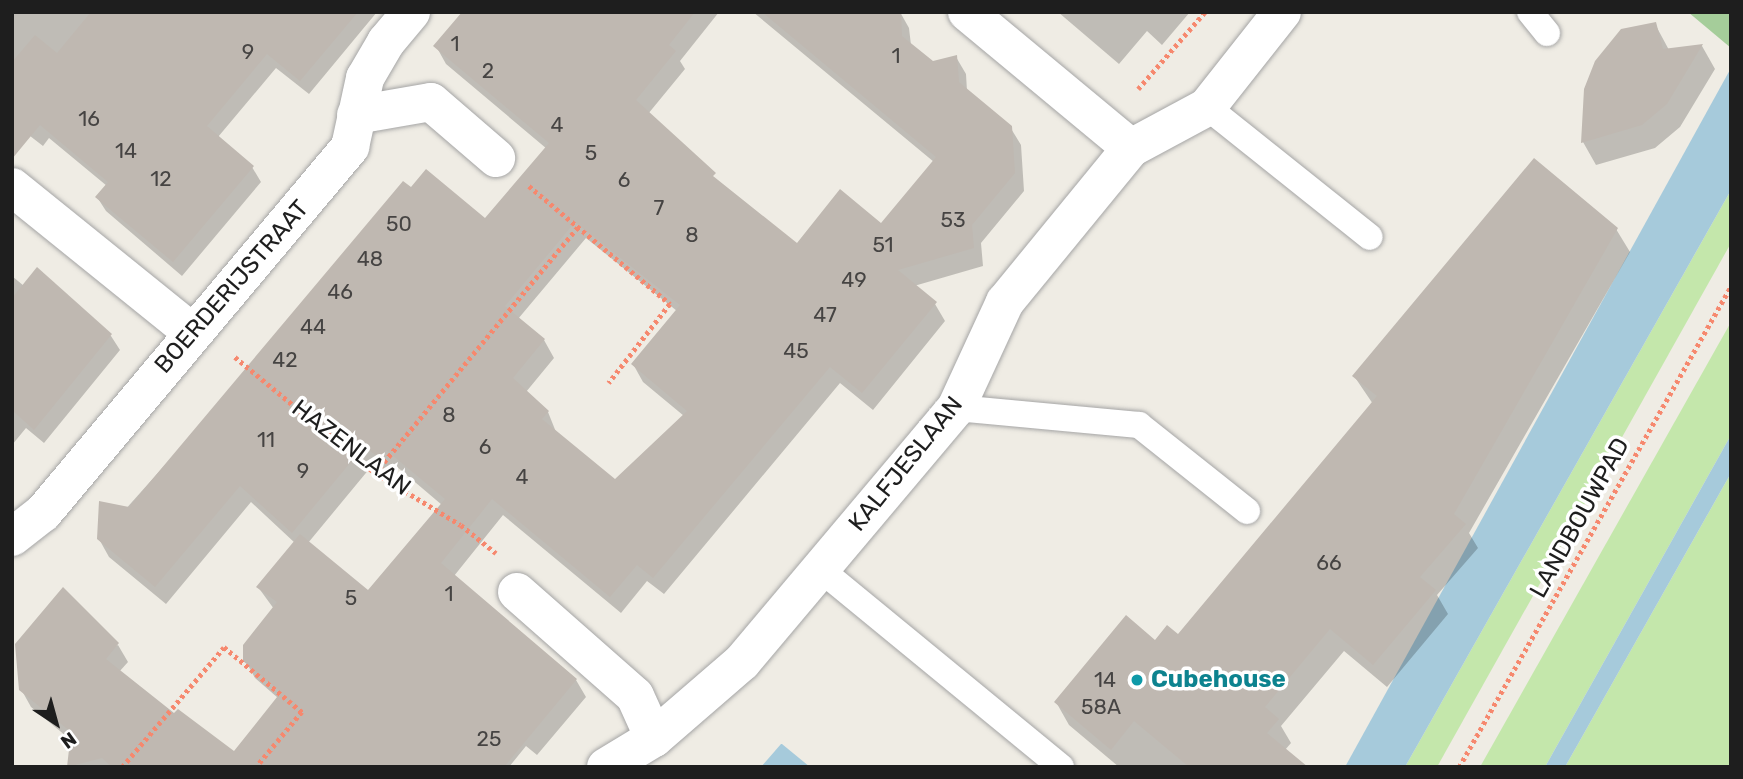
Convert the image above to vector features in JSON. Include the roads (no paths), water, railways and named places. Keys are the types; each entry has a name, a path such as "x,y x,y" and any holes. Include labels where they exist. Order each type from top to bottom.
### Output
{"street":[{"name":"BOERDERIJSTRAAT","path":"12,537 43,513 192,332 225,300 351,147 365,78 386,42 411,12"},
{"path":"967,12 1119,137"},
{"name":"KALFJESLAAN","path":"606,767 654,738 742,662 956,408 1005,302 1119,137 1207,107 1282,12"},
{"path":"356,115 431,102 496,158"},
{"path":"12,187 192,332"},
{"path":"517,592 635,696 654,738"}],"lane":[{"path":"1530,12 1547,33"},
{"path":"1207,107 1370,237"},
{"path":"956,408 1139,425 1247,511"},
{"path":"820,569 1061,767"}],"water":[{"path":"1731,68 1731,190 1405,767 1345,767"},
{"path":"1731,435 1731,473 1565,767 1545,767"},
{"path":"782,744 810,767 761,767"}],"place":[{"name":"Cubehouse","path":"1137,680"}]}
